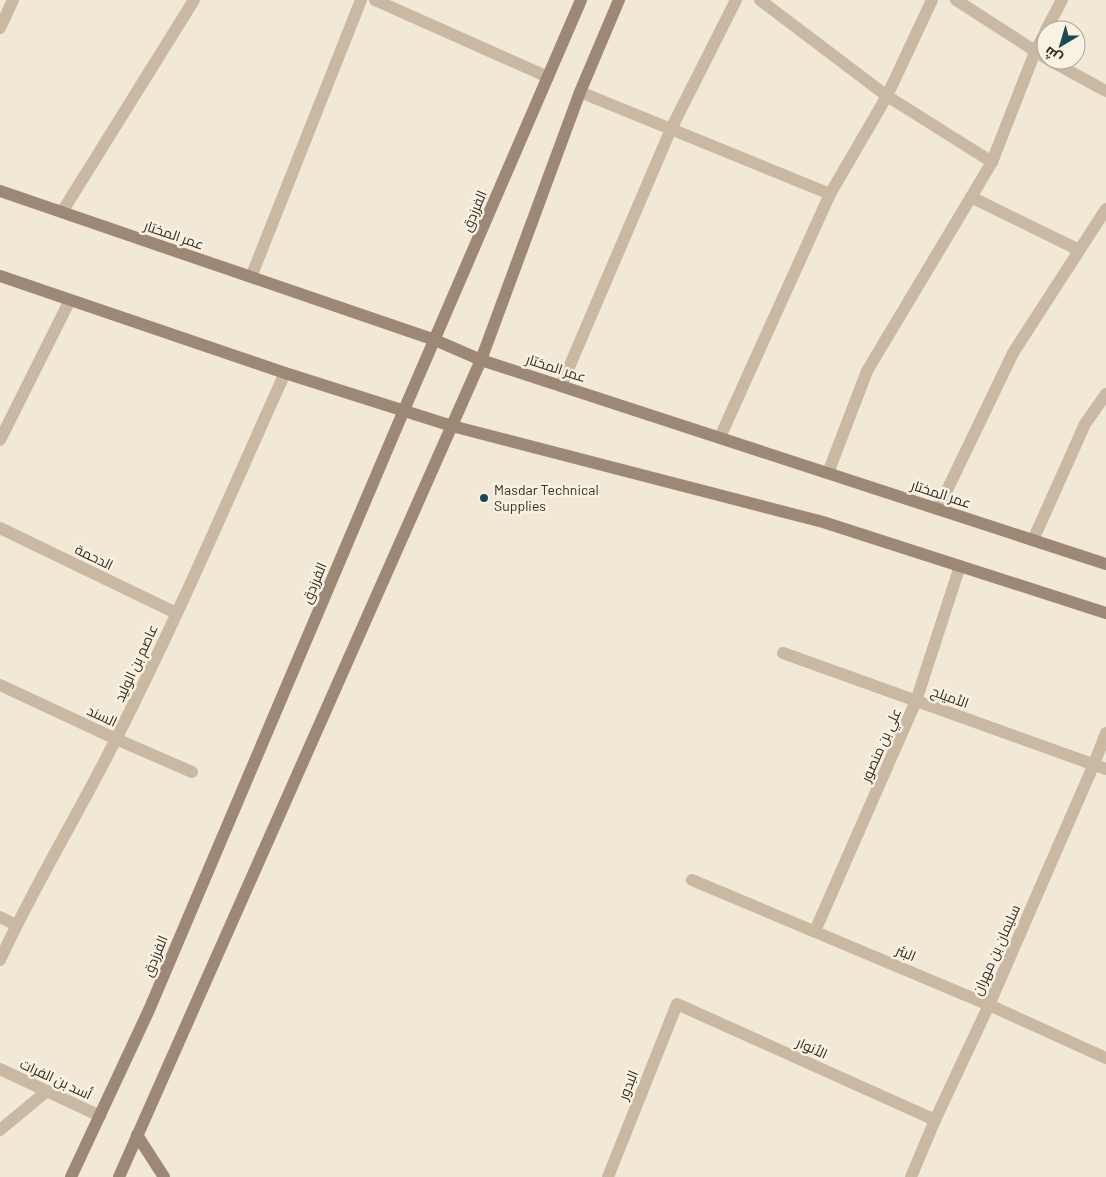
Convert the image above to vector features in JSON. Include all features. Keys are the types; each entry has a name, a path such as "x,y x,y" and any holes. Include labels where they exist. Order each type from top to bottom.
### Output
{"main road":[{"name":"الفرزدق","path":"71,1177 148,1010 581,0"},
{"path":"119,1177 481,360 580,92 619,0"},
{"name":"عمر المختار","path":"0,191 435,340 481,360 1106,564"},
{"path":"0,276 452,426 823,522 1106,613"},
{"path":"137,1135 164,1177"}],"street":[{"path":"0,28 13,0"},
{"path":"62,212 194,0"},
{"path":"251,277 360,0"},
{"path":"374,0 548,77"},
{"path":"561,386 671,129 736,0"},
{"path":"760,0 887,96 992,162"},
{"path":"720,437 830,194 887,96 932,0"},
{"path":"956,0 1036,52"},
{"path":"1051,20 1062,0"},
{"path":"828,473 867,371 992,162 1037,70"},
{"path":"1067,70 1106,91"},
{"path":"580,92 830,194"},
{"path":"971,197 1079,250"},
{"path":"938,509 1013,353 1106,209"},
{"path":"0,440 70,300"},
{"name":"عاصم بن الوليد","path":"0,960 16,925 116,739 176,613 285,372"},
{"path":"1033,540 1085,424 1106,394"},
{"name":"الدحمة","path":"0,528 176,613"},
{"name":"علي بن منصور","path":"815,931 916,701 960,566"},
{"name":"الأميلح","path":"783,653 1106,769"},
{"name":"السند","path":"0,685 192,772"},
{"name":"سليمان بن مهران","path":"911,1177 935,1120 989,1004 1106,733"},
{"name":"البئر","path":"692,880 989,1004 1106,1058"},
{"path":"0,917 16,925"},
{"name":"الأنوار","path":"677,1004 935,1120"},
{"name":"البدور","path":"608,1177 677,1004"},
{"name":"أسد بن الفرات","path":"0,1069 100,1116"},
{"path":"0,1130 47,1091"}],"place":[{"name":"Masdar Technical Supplies","path":"484,498"}]}
